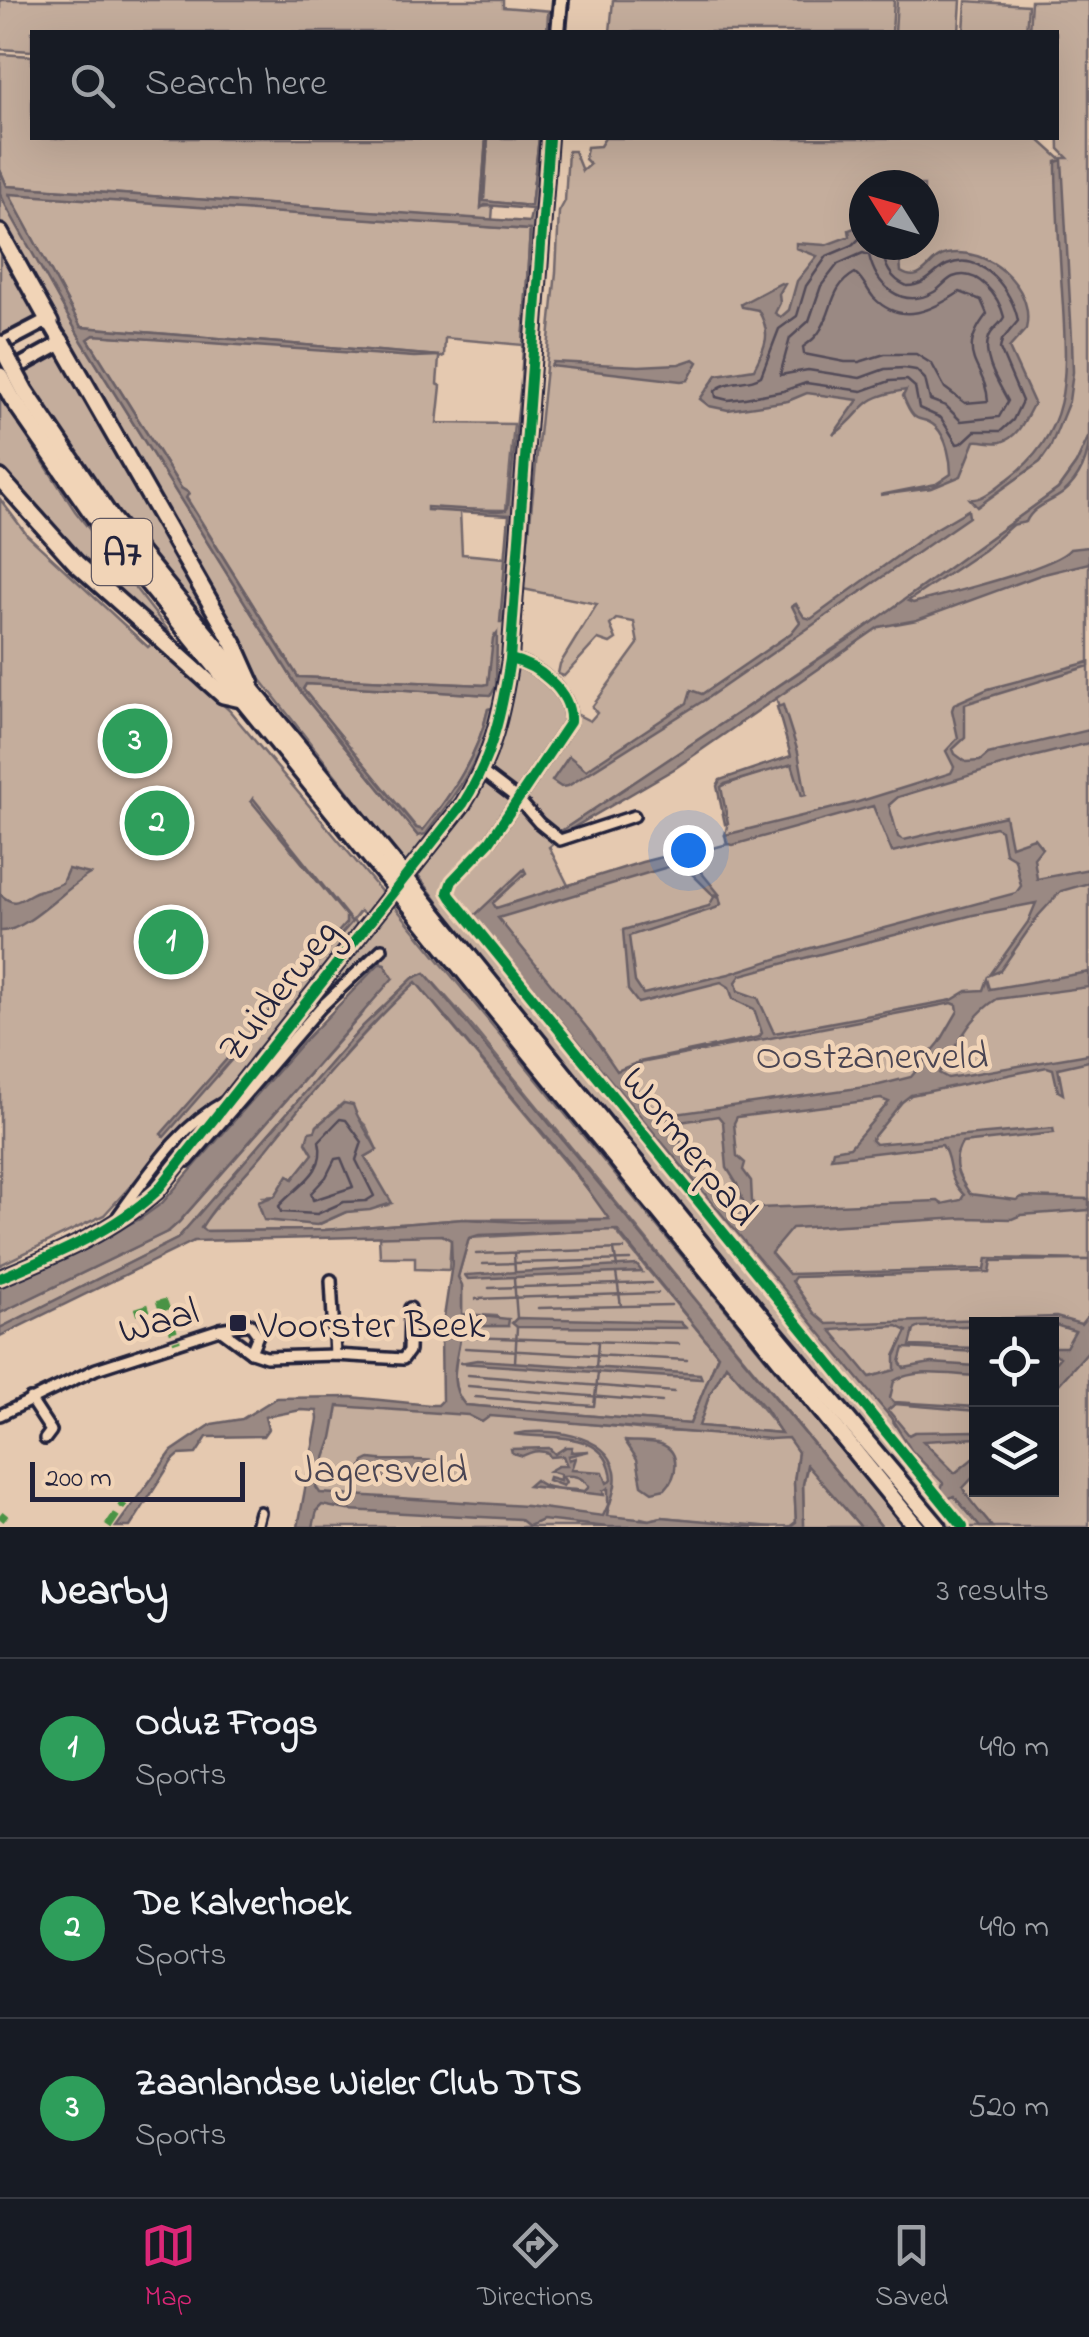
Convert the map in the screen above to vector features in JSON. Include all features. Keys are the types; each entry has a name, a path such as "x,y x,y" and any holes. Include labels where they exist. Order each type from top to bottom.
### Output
{"highway":[{"path":"0,233 50,324"},
{"name":"A7","path":"60,340 250,673 247,695"},
{"name":"A7","path":"0,344 18,394 99,524 247,695 390,870 916,1527"},
{"name":"A7","path":"0,377 18,394"},
{"name":"A7","path":"0,478 76,563 223,695 247,695"},
{"name":"A7","path":"419,906 938,1527"}],"street":[{"path":"558,30 560,0"},
{"name":"Zuiderweg","path":"0,1278 112,1225 133,1213 156,1190 463,804 482,772 498,728 510,659 549,140"},
{"path":"0,344 39,324 50,324 60,340 56,346 0,377"},
{"path":"490,842 570,722 571,710 558,691 532,664 510,659"},
{"path":"482,772 519,800 560,840 573,839 634,816"},
{"name":"Zuiderweg","path":"156,1190 172,1180 320,1008 382,949"},
{"name":"Zuiderweg","path":"112,1225 162,1156 210,1110 229,1100"},
{"path":"331,1280 334,1355"},
{"name":"Waal","path":"0,1414 96,1369 220,1330 251,1352 270,1358 334,1355 403,1359 409,1351 410,1308"},
{"path":"220,1330 250,1324 258,1335 251,1352"},
{"path":"30,1399 51,1431 45,1439"},
{"path":"256,1527 260,1512"}],"green space":[{"path":"0,0 503,0 503,7 552,11 548,13 547,30 30,30 30,51 0,49"},
{"path":"613,0 894,0 892,30 610,30"},
{"path":"897,0 961,0 959,30 895,30"},
{"name":"Oostzanerveld","path":"1089,0 1089,436 1077,463 1089,443 1089,1527 966,1527 456,902 453,887 509,823 536,785 560,745 572,712 590,721 597,713 592,707 638,644 634,622 616,619 610,625 616,639 610,643 598,639 564,676 558,674 560,664 597,604 523,589 568,151 574,151 582,171 590,164 585,159 587,147 600,146 604,140 1039,140 1059,158 1068,158 1059,149 1059,30 1029,30 1031,1","holes":["1075,466 1057,494 955,564 1058,489","882,616 776,697 793,761 719,787 728,844 569,887 549,847 569,832 562,831"]},
{"path":"966,1 1028,5 1026,30 964,30"},
{"path":"0,54 30,56 30,140 486,140 481,207 493,206 492,220 7,186 0,170"},
{"path":"488,140 539,140 531,206 483,201"},
{"path":"0,193 82,341 300,691 418,836 455,792 474,762 492,708 488,709 478,743 463,773 423,830 417,828 303,690 306,684 491,695 495,633 488,684 484,685 298,677 186,497 188,493 181,488 88,339 94,335 439,356 81,327 8,193 530,230 523,345 445,338 444,356 439,358 437,423 514,424 506,510 427,509 460,511 462,554 505,558 503,621 510,604 492,736 463,796 408,868 258,676 0,223"},
{"path":"0,239 43,313 2,336 0,331"},
{"path":"62,349 246,673 110,506 21,371"},
{"path":"0,395 75,511 196,666 106,585 7,480 0,470"},
{"path":"0,499 27,535 148,647 154,642 229,710 385,896 368,917 360,911 353,920 360,928 236,1087 176,1136 104,1215 0,1265"},
{"path":"522,665 553,688 563,705 566,723 515,795 488,772 514,670"},
{"path":"486,782 511,806 479,850 451,879 447,896 958,1527 945,1527 469,944 415,871 481,783"},
{"path":"391,902 904,1527 882,1527 425,973 413,978 363,1026 177,1239 0,1328 0,1313 169,1231 179,1222 363,1013 385,964 381,963 379,949 180,1168"},
{"path":"415,981 609,1219 464,1219 324,1230 205,1231 201,1227 216,1207 319,1085","holes":["343,1103 366,1126 377,1150 365,1157 388,1205 346,1212 318,1225 302,1221 264,1197 275,1196 289,1176 292,1180 313,1155 317,1126"]},
{"path":"614,1229 718,1355 690,1424 465,1405 455,1378 461,1330 507,1326 496,1316 462,1314 462,1286 458,1277 469,1238"},
{"path":"431,1234 451,1240 449,1270 415,1269 415,1257 380,1257 379,1236"},
{"path":"726,1364 782,1433 698,1426"},
{"name":"Jagersveld","path":"336,1404 789,1438 798,1452 794,1482 796,1522 792,1526 758,1527 662,1517 641,1518 637,1527 306,1527 318,1510 312,1485"},
{"path":"808,1465 861,1527 804,1527 803,1484"}],"water":[{"path":"486,140 484,201 531,206 539,140 544,140 503,622 509,515 427,507 497,511 508,507 521,382 530,230 9,194 81,327 440,356 94,335 88,339 181,488 189,493 186,498 298,677 484,685 488,684 493,638 497,633 496,686 491,695 306,684 303,689 416,828 423,830 463,773 478,743 488,709 493,708 483,743 467,775 426,834 418,836 300,691 82,341 6,206 0,193 0,170 7,186 529,222 532,209 485,205 481,208"},
{"path":"1062,160 1073,372 1069,401 1050,448 1040,462 977,507 970,499 984,496 1008,479 1044,443 1061,402 1065,357 1056,162"},
{"path":"849,236 849,260 900,260 901,272 915,276 947,254 978,256 1005,272 1016,284 1024,298 1026,329 1009,348 1034,403 1013,436 998,442 975,441 961,476 932,488 880,495 936,484 951,474 943,437 931,423 912,414 903,396 906,390 870,401 833,435 858,400 807,393 788,401 728,410 709,406 700,399 717,375 754,369 764,346 765,326 758,310 741,304 785,284 775,313 781,317 789,310 797,281 817,256 796,248 796,243 826,245"},
{"path":"694,359 698,362 688,380 681,381 551,366 553,362 639,366 679,364"},
{"path":"1089,436 1082,467 1063,493 908,601 913,603 1021,572 1070,549 1089,547 1089,563 1040,575 917,620 879,627 674,769 564,833 561,831 855,635 1058,489"},
{"path":"968,510 969,517 703,701 568,786 561,787 552,781 569,756 586,770 687,703 691,690 702,694 791,633 800,622 792,606 796,604 804,617 811,619 932,531"},
{"path":"1089,662 1089,666 965,704 965,738 953,749 966,762 1089,730 1089,743 898,797 889,805 898,837 904,840 1005,816 1011,846 1034,838 1042,848 1034,858 1037,879 1089,869 1089,883 1061,891 1038,916 1000,971 990,975 1028,922 1036,903 789,962 741,975 736,982 738,991 758,998 774,1033 952,1000 967,991 983,990 987,979 990,989 1089,972 1089,987 997,999 971,1023 939,1073 948,1078 1089,1054 1089,1061 1058,1068 1063,1094 1058,1091 1053,1069 1047,1067 911,1095 871,1140 875,1144 1053,1128 1054,1133 962,1143 956,1157 959,1176 970,1194 1016,1200 1089,1199 1089,1210 1012,1219 963,1218 792,1228 771,1253 789,1274 985,1269 987,1258 1089,1260 992,1261 990,1272 795,1277 792,1281 814,1313 827,1324 969,1320 969,1326 920,1327 914,1330 910,1346 969,1348 969,1352 904,1348 900,1362 904,1368 931,1363 969,1366 969,1376 934,1373 903,1377 894,1381 890,1398 894,1402 969,1407 969,1410 895,1404 888,1410 909,1435 969,1431 969,1438 923,1441 955,1473 969,1462 969,1482 963,1488 992,1527 980,1527 954,1496 945,1500 940,1493 943,1483 911,1450 891,1418 474,916 524,869 526,873 493,903 496,908 701,847 703,856 697,859 697,867 719,894 713,895 681,863 498,918 617,1071 639,1062 759,1037 762,1033 754,1009 733,999 729,987 721,982 638,1003 628,990 623,930 709,906 719,896 721,904 716,908 629,936 635,982 643,994 729,974 1016,893 1021,886 1015,859 1005,853 1001,830 995,827 892,852 873,806 727,844 725,835 858,802 951,773 954,767 946,751 958,738 954,704 988,689","holes":["952,1003 958,1011 940,1042 911,1077 879,1085 662,1116 625,1074 640,1063","881,1099 889,1102 850,1147 833,1150 831,1158 942,1145 951,1175 964,1195 961,1200 942,1204 938,1201 759,1208 752,1202 751,1181 743,1170 745,1163 737,1156 737,1117","718,1116 723,1122 727,1168 745,1207 738,1211 723,1199 690,1156 691,1148 686,1150 671,1127 674,1123","897,1326 907,1331 895,1356 895,1370 870,1377 831,1330"]},
{"path":"783,705 806,795 802,796 792,764 725,784 721,787 728,823 725,824 717,786 720,780 791,756 777,707"},
{"path":"253,798 352,922 164,1137 161,1134 346,923 346,916 251,801"},
{"path":"68,869 90,874 22,925 0,931 0,894 19,901 62,883"},
{"path":"379,964 384,964 393,978 179,1222 169,1231 0,1313 0,1286 140,1219 162,1203 303,1042"},
{"path":"425,973 882,1527 861,1527 807,1465 803,1484 804,1527 789,1527 796,1522 794,1482 798,1452 788,1438 490,1416 482,1422 468,1415 338,1406 317,1481 320,1493 526,1506 603,1516 608,1488 604,1495 528,1486 535,1480 558,1488 585,1491 589,1487 574,1476 562,1476 566,1482 563,1486 548,1480 560,1480 560,1474 549,1471 567,1466 563,1456 550,1457 537,1451 522,1456 511,1449 549,1448 555,1454 566,1447 572,1447 571,1452 589,1451 568,1456 569,1460 575,1458 571,1470 603,1472 607,1483 612,1480 608,1463 589,1444 560,1437 514,1434 557,1433 587,1441 610,1458 616,1477 607,1516 773,1527 608,1527 542,1520 529,1526 520,1519 347,1510 322,1505 313,1527 298,1527 318,1419 317,1411 301,1410 265,1417 268,1429 263,1436 207,1437 196,1454 179,1455 172,1461 130,1527 116,1527 172,1451 212,1424 242,1419 276,1398 351,1397 430,1405 442,1401 441,1337 452,1264 451,1240 442,1235 194,1241 0,1336 0,1328 177,1239 363,1026 413,978","holes":["416,982 571,1166 609,1219 464,1219 324,1230 201,1228 337,1064","617,1230 718,1355 690,1424 465,1405 454,1378 461,1330 508,1326 509,1319 462,1314 462,1285 458,1277 469,1238","726,1365 764,1407 781,1433 699,1426"]},
{"path":"344,1103 353,1105 377,1150 365,1157 392,1203 346,1212 317,1225 264,1220 258,1202 275,1196 288,1175 293,1179 313,1154 306,1142 309,1132 315,1131"},
{"path":"637,1265 642,1272 468,1279 465,1275"},
{"path":"1089,1314 1089,1350 1059,1384 1059,1347 1066,1347 1075,1331 1059,1326 1059,1318 1081,1324"},
{"path":"517,1318 680,1322 686,1328 517,1327 512,1323"},
{"path":"477,1360 700,1374 702,1379 460,1363"},
{"path":"625,1441 668,1448 675,1459 675,1472 665,1489 652,1492 642,1485 637,1459"},
{"path":"370,1459 435,1461 454,1469 455,1476 441,1481 367,1478 360,1471"}],"waterway":[{"path":"476,1254 624,1249"},
{"path":"614,1250 617,1267"},
{"path":"514,1253 515,1272"},
{"path":"483,1264 630,1260"},
{"path":"616,1273 621,1306"},
{"path":"514,1279 517,1318"},
{"path":"489,1288 651,1283"},
{"path":"476,1299 658,1293"},
{"path":"538,1308 671,1305"},
{"path":"515,1362 517,1327"},
{"path":"466,1337 679,1344"},
{"path":"596,1368 598,1343"},
{"path":"465,1348 687,1360"},
{"path":"475,1397 594,1406 598,1373"},
{"path":"468,1375 674,1392"},
{"path":"468,1386 662,1402"}],"marked path":[{"path":"135,1312 164,1303 177,1342"},
{"path":"108,1527 124,1503"},
{"path":"0,1514 6,1519"}],"cycle path":[{"path":"0,1278 102,1230 157,1191 463,804 481,769 499,716 510,659 549,140"},
{"name":"Wormerpad","path":"510,659 551,681 565,700 570,722 490,841 452,881 448,892 963,1527"}],"place":[{"name":"Zaanlandse Wieler Club DTS","path":"135,741"},
{"name":"De Kalverhoek","path":"157,823"},
{"name":"Oduz Frogs","path":"171,942"},
{"name":"Voorster Beek","path":"238,1323"}]}
